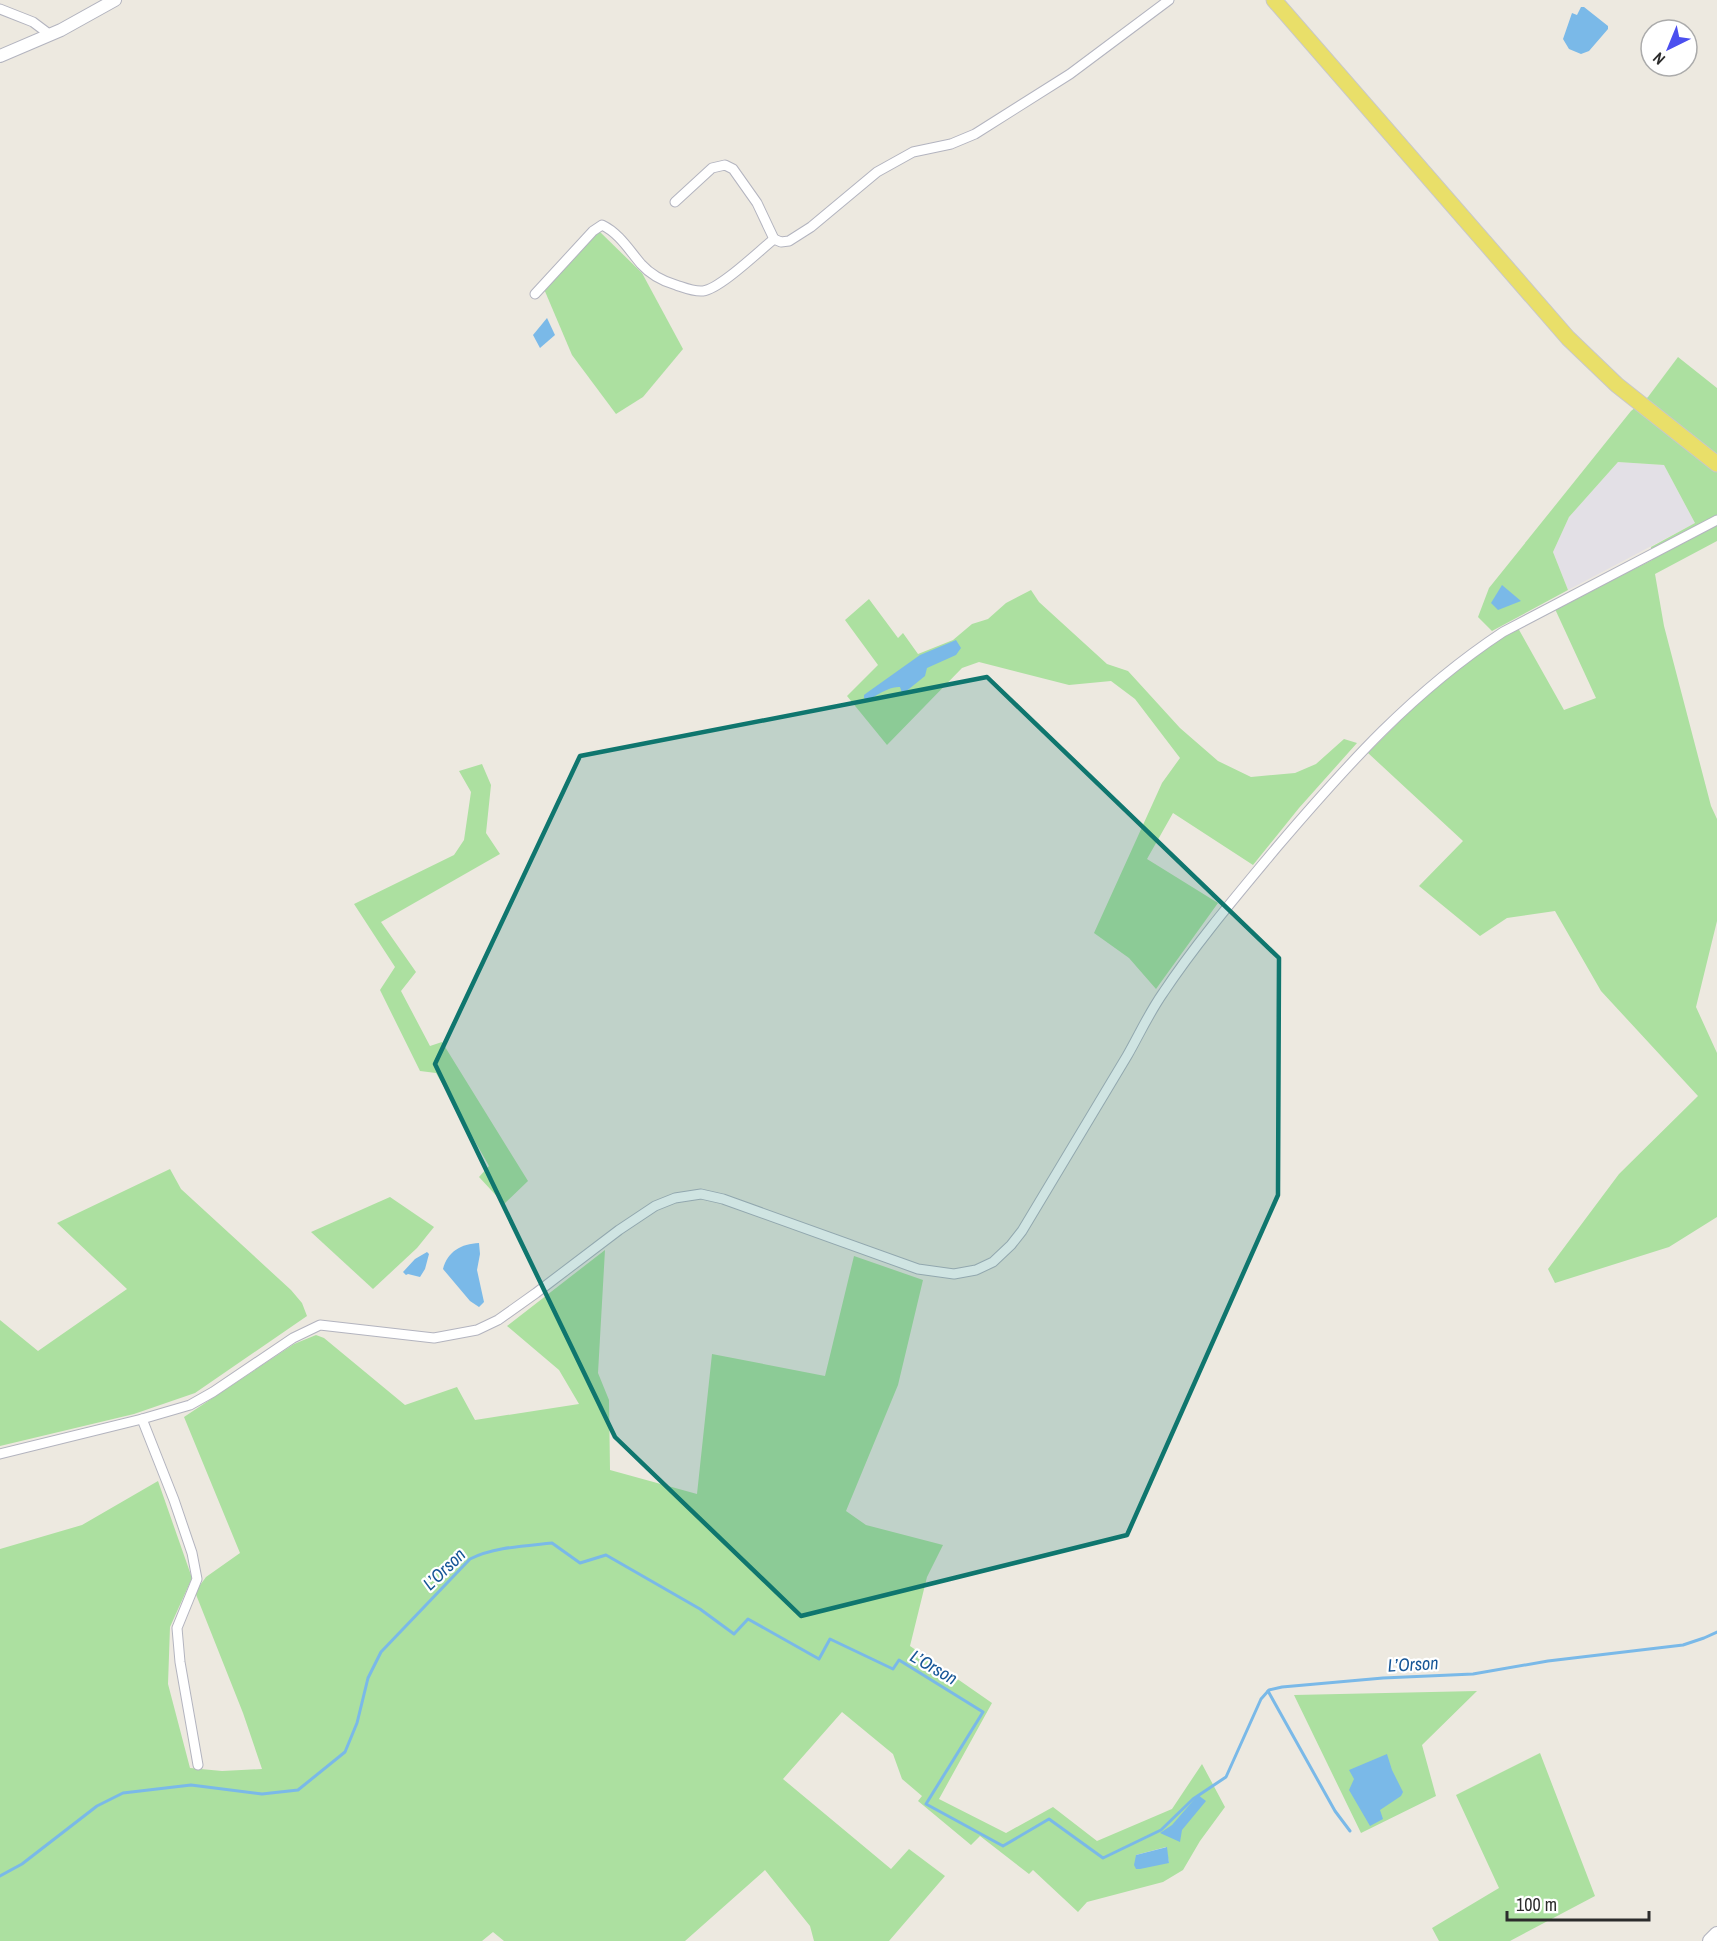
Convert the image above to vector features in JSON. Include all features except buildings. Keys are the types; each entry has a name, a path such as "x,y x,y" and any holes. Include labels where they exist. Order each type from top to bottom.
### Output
{"main road":[{"path":"1274,0 1563,333 1617,385 1717,464"},
{"path":"1710,1941 1717,1934"}],"street":[{"path":"0,56 61,30 115,0"},
{"path":"675,202 712,168 725,165 733,169 757,202 774,239 781,242 789,241 811,227 877,172 913,152 951,144 975,134 1070,74 1169,0"},
{"path":"0,9 33,22 49,34"},
{"path":"535,294 593,231 602,225 617,235 652,275 694,291 704,291 717,286 774,239"},
{"path":"0,1454 190,1405 293,1338 320,1325 434,1338 477,1330 498,1320 527,1300 619,1230 655,1206 684,1197 701,1194 723,1199 918,1269 954,1274 976,1270 993,1262 1022,1231 1162,994 1263,863 1380,732 1428,687 1474,651 1503,632 1717,520"},
{"path":"142,1419 178,1511 192,1553 197,1579 177,1628 180,1662 198,1765"}],"highlighted area":[{"path":"987,677 1279,958 1278,1195 1127,1535 801,1616 615,1437 435,1064 580,756"}],"shaded area":[{"path":"1618,462 1664,465 1695,523 1568,590 1553,552 1569,517"}],"green space":[{"path":"599,231 642,273 683,349 643,397 616,414 572,355 544,289"},
{"path":"1678,357 1717,388 1717,541 1655,574 1664,626 1711,806 1717,819 1717,921 1696,1007 1717,1053 1717,1217 1669,1247 1555,1283 1548,1269 1619,1174 1698,1096 1601,991 1555,911 1507,918 1480,936 1419,886 1463,841 1368,753 1427,694 1466,662 1518,628 1564,710 1596,698 1555,609 1652,560 1651,547 1695,523 1664,465 1618,462 1569,517 1553,552 1568,590 1492,631 1478,617 1489,588 1631,411 1648,397"},
{"path":"1031,590 1039,602 1107,664 1128,671 1180,728 1218,761 1251,777 1295,773 1316,764 1344,739 1357,743 1299,808 1253,865 1173,813 1147,859 1218,903 1156,989 1129,958 1094,933 1162,783 1180,758 1135,699 1111,681 1069,685 979,662 962,668 887,745 847,696 878,665 845,620 869,599 898,638 903,633 918,654 953,640 972,624 988,619 1006,603"},
{"path":"482,764 491,785 486,833 500,854 381,922 416,972 401,991 430,1046 442,1042 528,1181 504,1204 479,1177 489,1166 436,1073 420,1071 380,990 395,967 354,904 454,855 464,840 471,792 459,771"},
{"path":"170,1169 181,1189 291,1290 302,1303 307,1316 195,1393 134,1414 0,1446 0,1320 38,1351 127,1289 57,1223"},
{"path":"390,1197 434,1227 417,1248 373,1289 311,1232"},
{"path":"605,1250 598,1373 609,1400 610,1470 697,1494 712,1354 825,1376 854,1256 923,1280 898,1385 846,1511 866,1525 943,1545 927,1577 910,1646 992,1703 939,1799 1006,1833 1053,1807 1097,1841 1172,1809 1202,1764 1225,1807 1200,1841 1183,1870 1163,1882 1087,1902 1078,1912 1033,1870 1029,1874 980,1836 971,1845 918,1801 922,1796 902,1779 893,1754 842,1712 783,1779 891,1869 909,1849 945,1876 889,1941 814,1941 810,1926 765,1870 685,1941 504,1941 493,1932 482,1941 0,1941 0,1549 82,1525 158,1481 192,1578 170,1627 168,1684 190,1768 222,1771 262,1769 243,1713 195,1592 206,1577 240,1553 184,1417 294,1344 316,1335 324,1338 405,1405 457,1387 475,1420 579,1404 559,1370 507,1326","holes":["1166,1847 1169,1863 1136,1855"]},
{"path":"1477,1691 1422,1745 1436,1796 1361,1833 1294,1695"},
{"path":"1540,1753 1595,1896 1510,1941 1439,1941 1432,1928 1499,1888 1456,1795"}],"water":[{"path":"1581,7 1608,26 1608,29 1589,51 1581,54 1569,49 1563,39 1572,13 1577,15"},
{"path":"547,318 555,335 540,348 533,335"},
{"path":"1502,585 1521,601 1498,610 1491,603"},
{"path":"956,640 961,648 956,655 927,668 925,676 904,693 900,687 896,687 866,700 864,698 864,695 920,655"},
{"path":"479,1243 480,1254 477,1270 484,1302 479,1307 470,1301 443,1269 448,1257 456,1250 466,1245"},
{"path":"427,1252 429,1254 425,1269 420,1277 406,1275 403,1272 415,1259"},
{"path":"1387,1754 1403,1792 1401,1796 1380,1810 1383,1819 1370,1826 1349,1790 1354,1779 1349,1770"},
{"path":"1198,1795 1206,1801 1182,1830 1180,1842 1160,1833 1172,1825"},
{"path":"1167,1847 1169,1863 1136,1869 1134,1865 1136,1855"}],"waterway":[{"name":"L’Orson","path":"0,1876 22,1864 97,1806 123,1793 191,1785 262,1794 298,1790 345,1752 357,1723 368,1678 381,1652 470,1559 510,1548 552,1543 580,1563 606,1555 700,1609 734,1634 748,1619 819,1659 830,1639 893,1669 899,1660 983,1712 926,1804 1003,1846 1049,1819 1103,1858 1161,1830 1193,1799 1226,1777 1261,1699 1269,1690 1383,1678 1473,1674 1548,1661 1683,1645 1717,1632"},
{"path":"1268,1691 1335,1811 1350,1831"}]}
